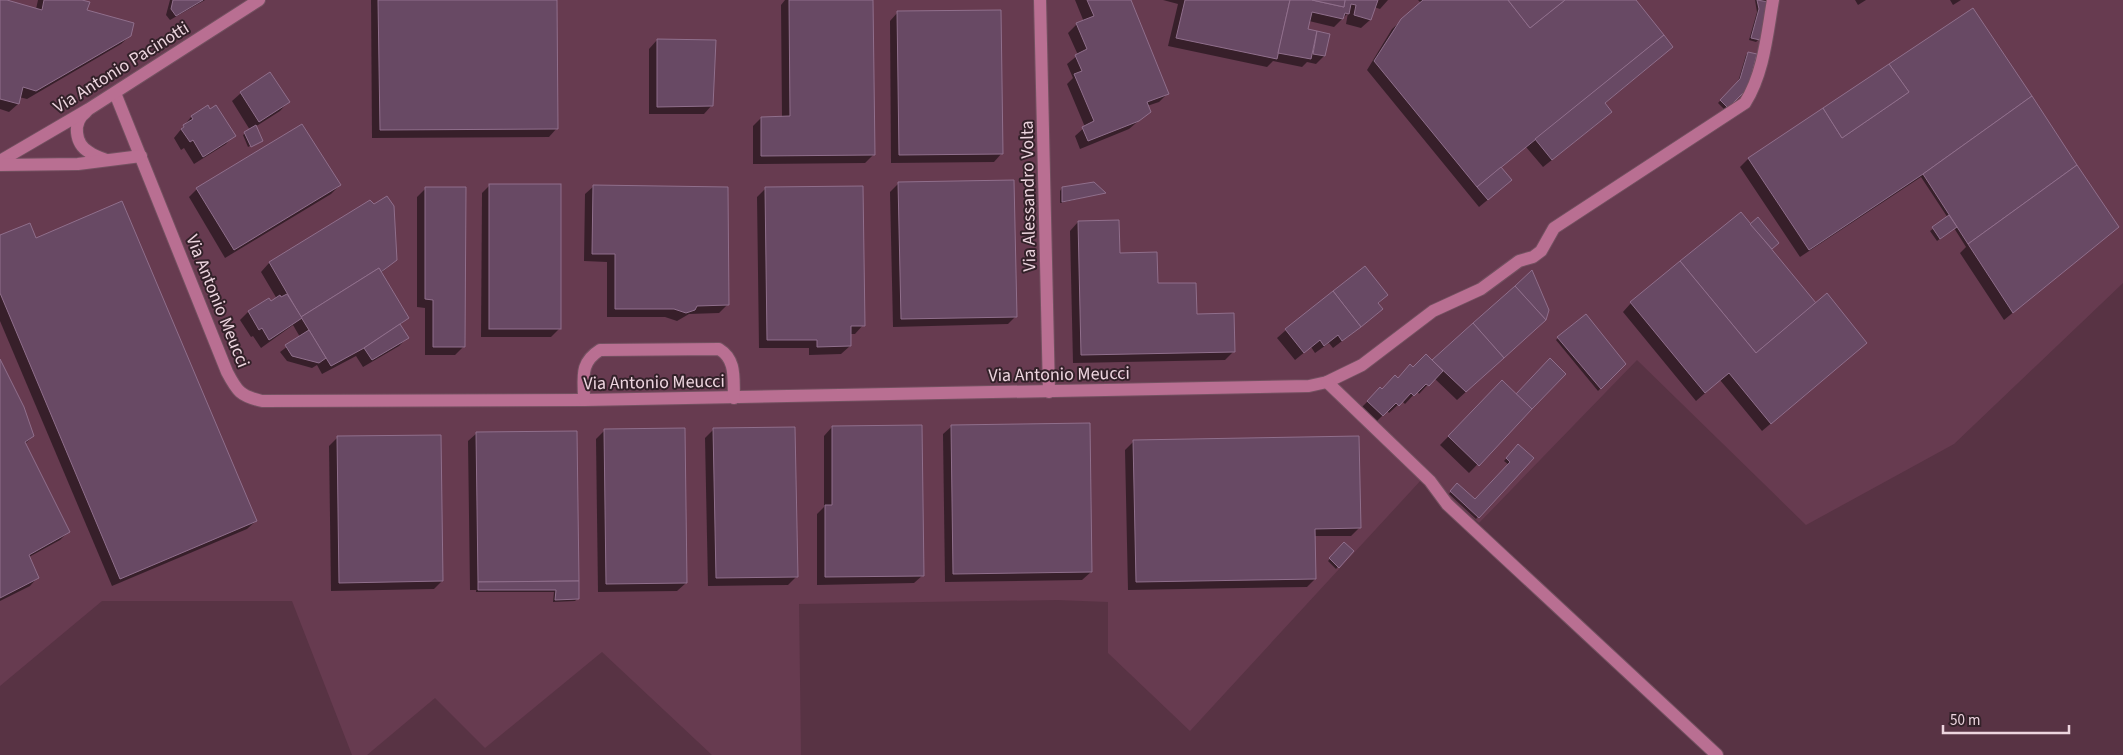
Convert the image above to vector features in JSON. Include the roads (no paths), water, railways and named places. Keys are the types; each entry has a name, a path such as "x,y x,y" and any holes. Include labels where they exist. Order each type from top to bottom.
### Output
{"street":[{"name":"Via Antonio Pacinotti","path":"0,161 90,109 259,0"},
{"name":"Via Alessandro Volta","path":"1040,0 1050,392"},
{"name":"Via Antonio Meucci","path":"115,92 227,372 235,387 246,398 262,401 584,400 1309,386 1327,382 1362,365 1433,311 1481,290 1519,261 1533,257 1541,250 1554,228 1745,103 1755,88 1764,52 1773,0"},
{"path":"90,109 82,114 78,122 76,130 78,139 82,147 89,153 108,161"},
{"path":"0,165 78,164 141,156"},
{"path":"584,400 584,365 591,356 600,350 719,349 730,359 733,366 734,398"},
{"path":"1327,382 1430,481 1447,504 1717,755"}]}
